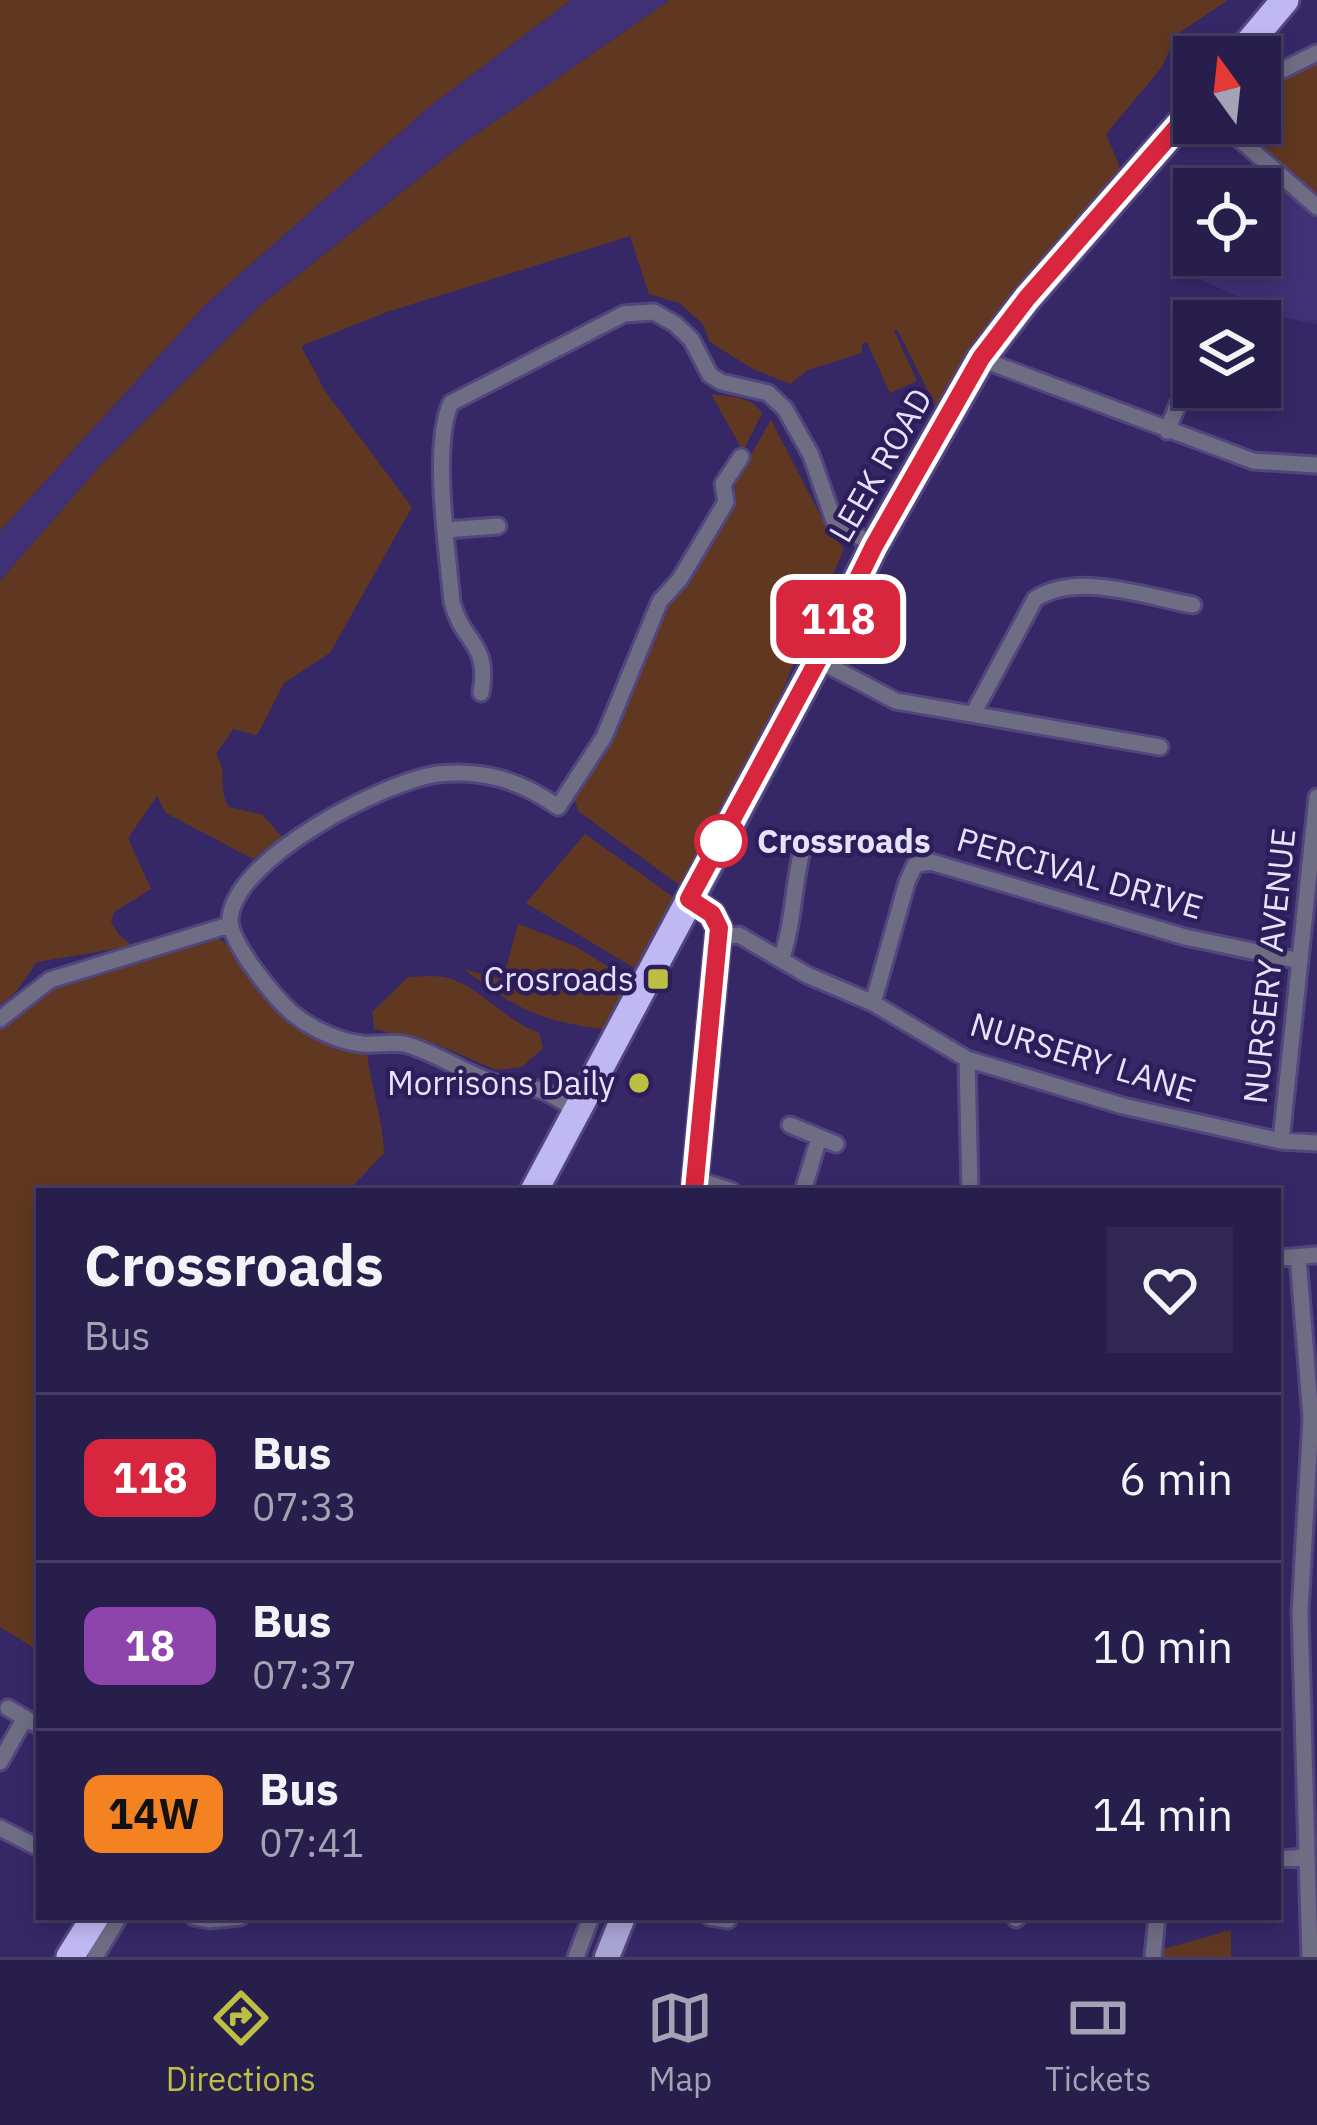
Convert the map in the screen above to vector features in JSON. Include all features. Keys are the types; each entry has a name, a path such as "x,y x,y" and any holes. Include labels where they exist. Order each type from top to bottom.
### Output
{"highway":[{"path":"1255,36 1286,0"},
{"name":"LEEK ROAD","path":"536,1188 818,660 874,546 981,358 1027,298 1173,132"},
{"path":"70,1957 93,1920"}],"main road":[{"path":"689,899 712,914 719,928 694,1185"},
{"path":"675,928 717,942"},
{"path":"607,1957 622,1920"}],"street":[{"path":"1281,71 1317,53"},
{"path":"1244,144 1317,207"},
{"path":"481,693 485,666 456,617 446,530 444,416 451,403 624,314 654,312 691,339 710,375 721,382 768,392 785,409 811,455 834,521 874,546"},
{"path":"981,358 1253,460 1317,464"},
{"path":"1167,431 1177,408"},
{"path":"577,1111 542,1090 494,1084 404,1044 358,1043 324,1033 295,1016 268,985 230,926 232,908 253,875 284,846 397,784 440,774 487,775 528,786 558,807 604,737 660,601 680,579 718,517 726,502 723,484 741,457"},
{"path":"446,530 498,526"},
{"path":"973,714 1035,599 1046,592 1080,586 1193,605"},
{"path":"818,660 896,701 1160,747"},
{"name":"NURSERY AVENUE","path":"1281,1141 1317,797"},
{"path":"781,960 790,934 793,885 803,846"},
{"name":"PERCIVAL DRIVE","path":"872,1004 907,882 915,866 932,862 1186,937 1300,961"},
{"path":"0,1019 50,980 230,926"},
{"name":"NURSERY LANE","path":"717,942 739,935 967,1059 1123,1106 1281,1141 1317,1143"},
{"path":"1297,988 1317,989"},
{"path":"967,1059 970,1188"},
{"path":"790,1125 828,1141 804,1188"},
{"path":"1281,1258 1317,1256"},
{"path":"1298,1257 1311,1418 1300,1612 1310,1686 1310,1957"},
{"path":"1281,1613 1300,1612"},
{"path":"0,1762 32,1722 8,1708"},
{"path":"0,1828 36,1847"},
{"path":"1281,1859 1307,1857"},
{"path":"95,1957 117,1920"},
{"path":"576,1957 590,1920"},
{"path":"1153,1957 1157,1920"}],"shaded area":[{"path":"0,0 571,0 429,107 206,304 0,531"},
{"path":"571,0 670,0 461,145 261,305 99,467 0,581 0,531 206,304 429,107"},
{"path":"670,0 1228,0 1173,36 1162,67 1106,134 1121,170 1014,294 982,338 940,415 897,329 917,381 890,393 867,342 862,344 862,353 808,370 790,384 753,369 710,342 702,323 679,303 649,294 630,236 387,312 301,346 325,391 412,507 330,653 284,683 257,735 233,729 216,754 229,807 263,815 282,837 253,859 166,813 157,796 128,838 151,889 114,912 111,922 133,946 37,962 0,1005 0,581 99,467 261,305 461,145"},
{"path":"1317,59 1317,197 1255,144 1281,144 1281,76"},
{"path":"1281,180 1317,211 1317,324 1281,316 1281,300 1246,300 1192,276 1281,276"},
{"path":"711,394 746,400 762,413 743,451"},
{"path":"771,420 826,526 844,549 754,756 682,887 578,811 572,790 662,603 731,507 735,483"},
{"path":"585,834 673,897 636,969 526,903"},
{"path":"518,924 575,946 629,980 604,1029 529,1011 464,969 503,980"},
{"path":"213,937 220,940 287,1020 329,1044 367,1053 384,1153 351,1188 36,1188 36,1649 0,1627 0,1027 41,996 78,977"},
{"path":"408,977 459,982 539,1033 543,1048 522,1067 496,1070 436,1044 374,1029 372,1012"},
{"path":"1231,1930 1231,1957 1163,1957 1163,1949"}],"bus line":[{"name":"118","path":"694,1188 719,928 712,914 689,899 874,546 981,358 1027,298 1173,132"}],"place":[{"name":"Crossroads","path":"721,841"},
{"name":"Crosroads","path":"658,979"},
{"name":"Morrisons Daily","path":"639,1083"}]}
